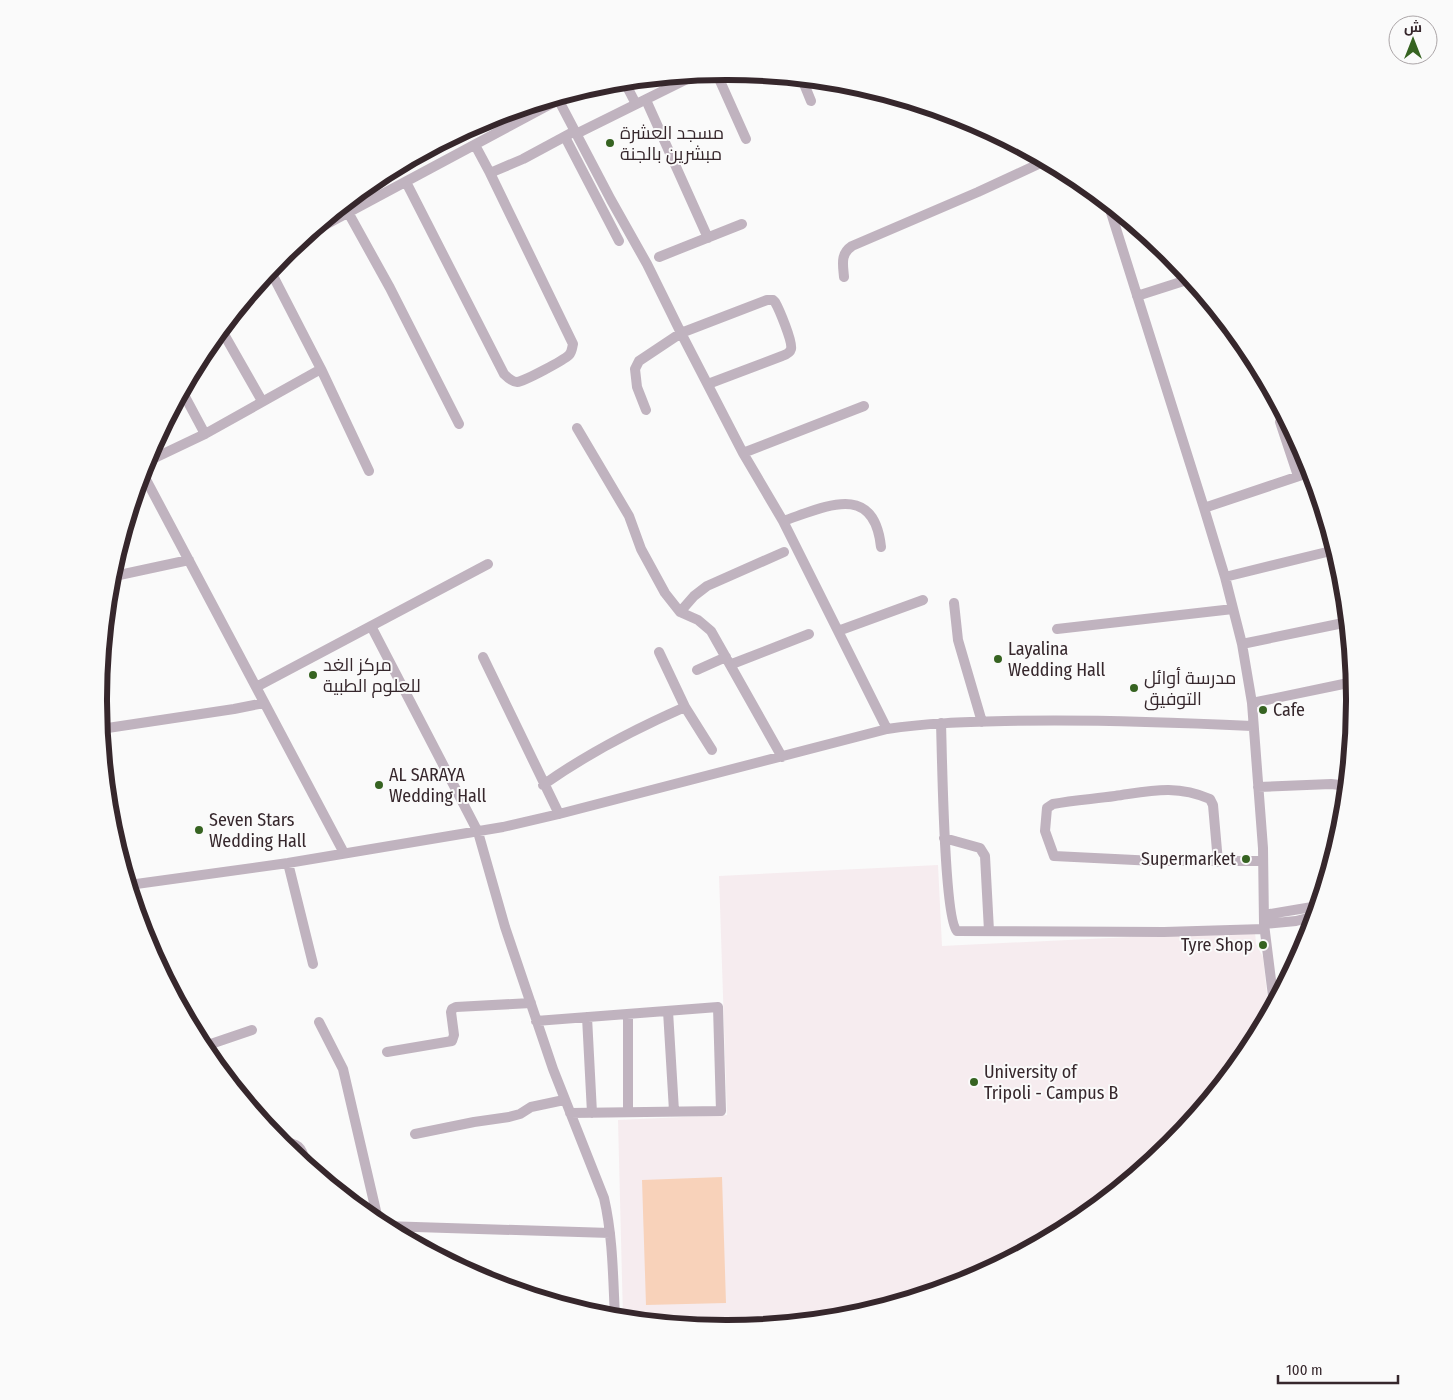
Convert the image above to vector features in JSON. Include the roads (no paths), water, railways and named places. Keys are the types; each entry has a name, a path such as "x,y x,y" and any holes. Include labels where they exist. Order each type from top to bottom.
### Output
{"street":[{"path":"720,80 746,139"},
{"path":"490,173 523,159 680,82"},
{"path":"804,85 811,101"},
{"path":"630,88 641,102 708,238"},
{"path":"560,103 648,264 681,333 743,452 783,521 887,729"},
{"path":"353,205 406,182 540,109"},
{"path":"565,137 619,241"},
{"path":"406,182 504,374 517,382 538,374 569,355 572,344 475,145"},
{"path":"844,277 842,259 852,246 978,192 1037,164"},
{"path":"347,210 390,288 459,424"},
{"path":"1112,214 1225,577 1242,644 1252,703 1252,726 1263,861 1264,922 1273,993"},
{"path":"659,257 742,224"},
{"path":"274,277 321,369 370,471"},
{"path":"1137,296 1183,281"},
{"path":"646,410 637,387 635,369 640,361 681,333 767,300 773,300 777,305 789,337 792,348 790,351 782,356 708,384"},
{"path":"225,336 262,401"},
{"path":"157,457 205,434 321,369"},
{"path":"186,398 205,434"},
{"path":"743,452 864,406"},
{"path":"1280,422 1298,476"},
{"path":"577,428 628,516 642,549 665,593 680,612 698,620 712,631 782,757"},
{"path":"1204,508 1303,474"},
{"path":"147,481 344,853"},
{"path":"783,521 827,506 842,503 857,505 875,520 880,532 882,547"},
{"path":"680,612 694,596 707,586 784,552"},
{"path":"1225,577 1328,552"},
{"path":"119,575 189,560"},
{"path":"256,687 488,564"},
{"path":"838,630 923,600"},
{"path":"954,603 958,640 982,722"},
{"path":"1057,629 1233,608"},
{"path":"1242,644 1341,623"},
{"path":"371,626 478,832 489,874 536,1021 564,1100 604,1198 610,1233 614,1309"},
{"path":"697,670 809,634"},
{"path":"659,652 684,707 712,750"},
{"path":"482,657 559,814"},
{"path":"1252,703 1346,684"},
{"path":"108,728 264,703"},
{"path":"544,785 615,740 684,707"},
{"path":"135,884 288,863 478,832 559,814 887,729 941,723 1128,720 1252,726"},
{"path":"941,723 944,838 953,927 957,931 1164,932 1307,918"},
{"path":"1258,787 1331,784 1340,786"},
{"path":"1218,862 1213,805 1210,799 1199,794 1178,790 1150,790 1053,804 1046,808 1045,831 1054,856 1218,862 1263,861"},
{"path":"944,838 980,848 983,851 985,856 989,931"},
{"path":"288,863 313,964"},
{"path":"1264,922 1310,908"},
{"path":"387,1052 452,1041 454,1035 451,1012 456,1007 530,1003"},
{"path":"536,1021 718,1007 721,1111 570,1113"},
{"path":"668,1011 674,1111"},
{"path":"628,1014 628,1112"},
{"path":"587,1017 592,1113"},
{"path":"319,1022 343,1069 376,1212"},
{"path":"211,1044 252,1030"},
{"path":"416,1134 509,1117 520,1114 531,1107 564,1100"},
{"path":"405,1230 610,1233"}],"place":[{"name":"مسجد العشرة مبشرين بالجنة","path":"610,143"},
{"name":"Layalina Wedding Hall","path":"998,659"},
{"name":"مركز الغد للعلوم الطبية","path":"313,675"},
{"name":"مدرسة أوائل التوفيق","path":"1134,688"},
{"name":"Cafe","path":"1263,710"},
{"name":"AL SARAYA Wedding Hall","path":"379,785"},
{"name":"Seven Stars Wedding Hall","path":"199,830"},
{"name":"Supermarket","path":"1246,859"},
{"name":"Tyre Shop","path":"1263,945"},
{"name":"University of Tripoli - Campus B","path":"974,1082"}]}
